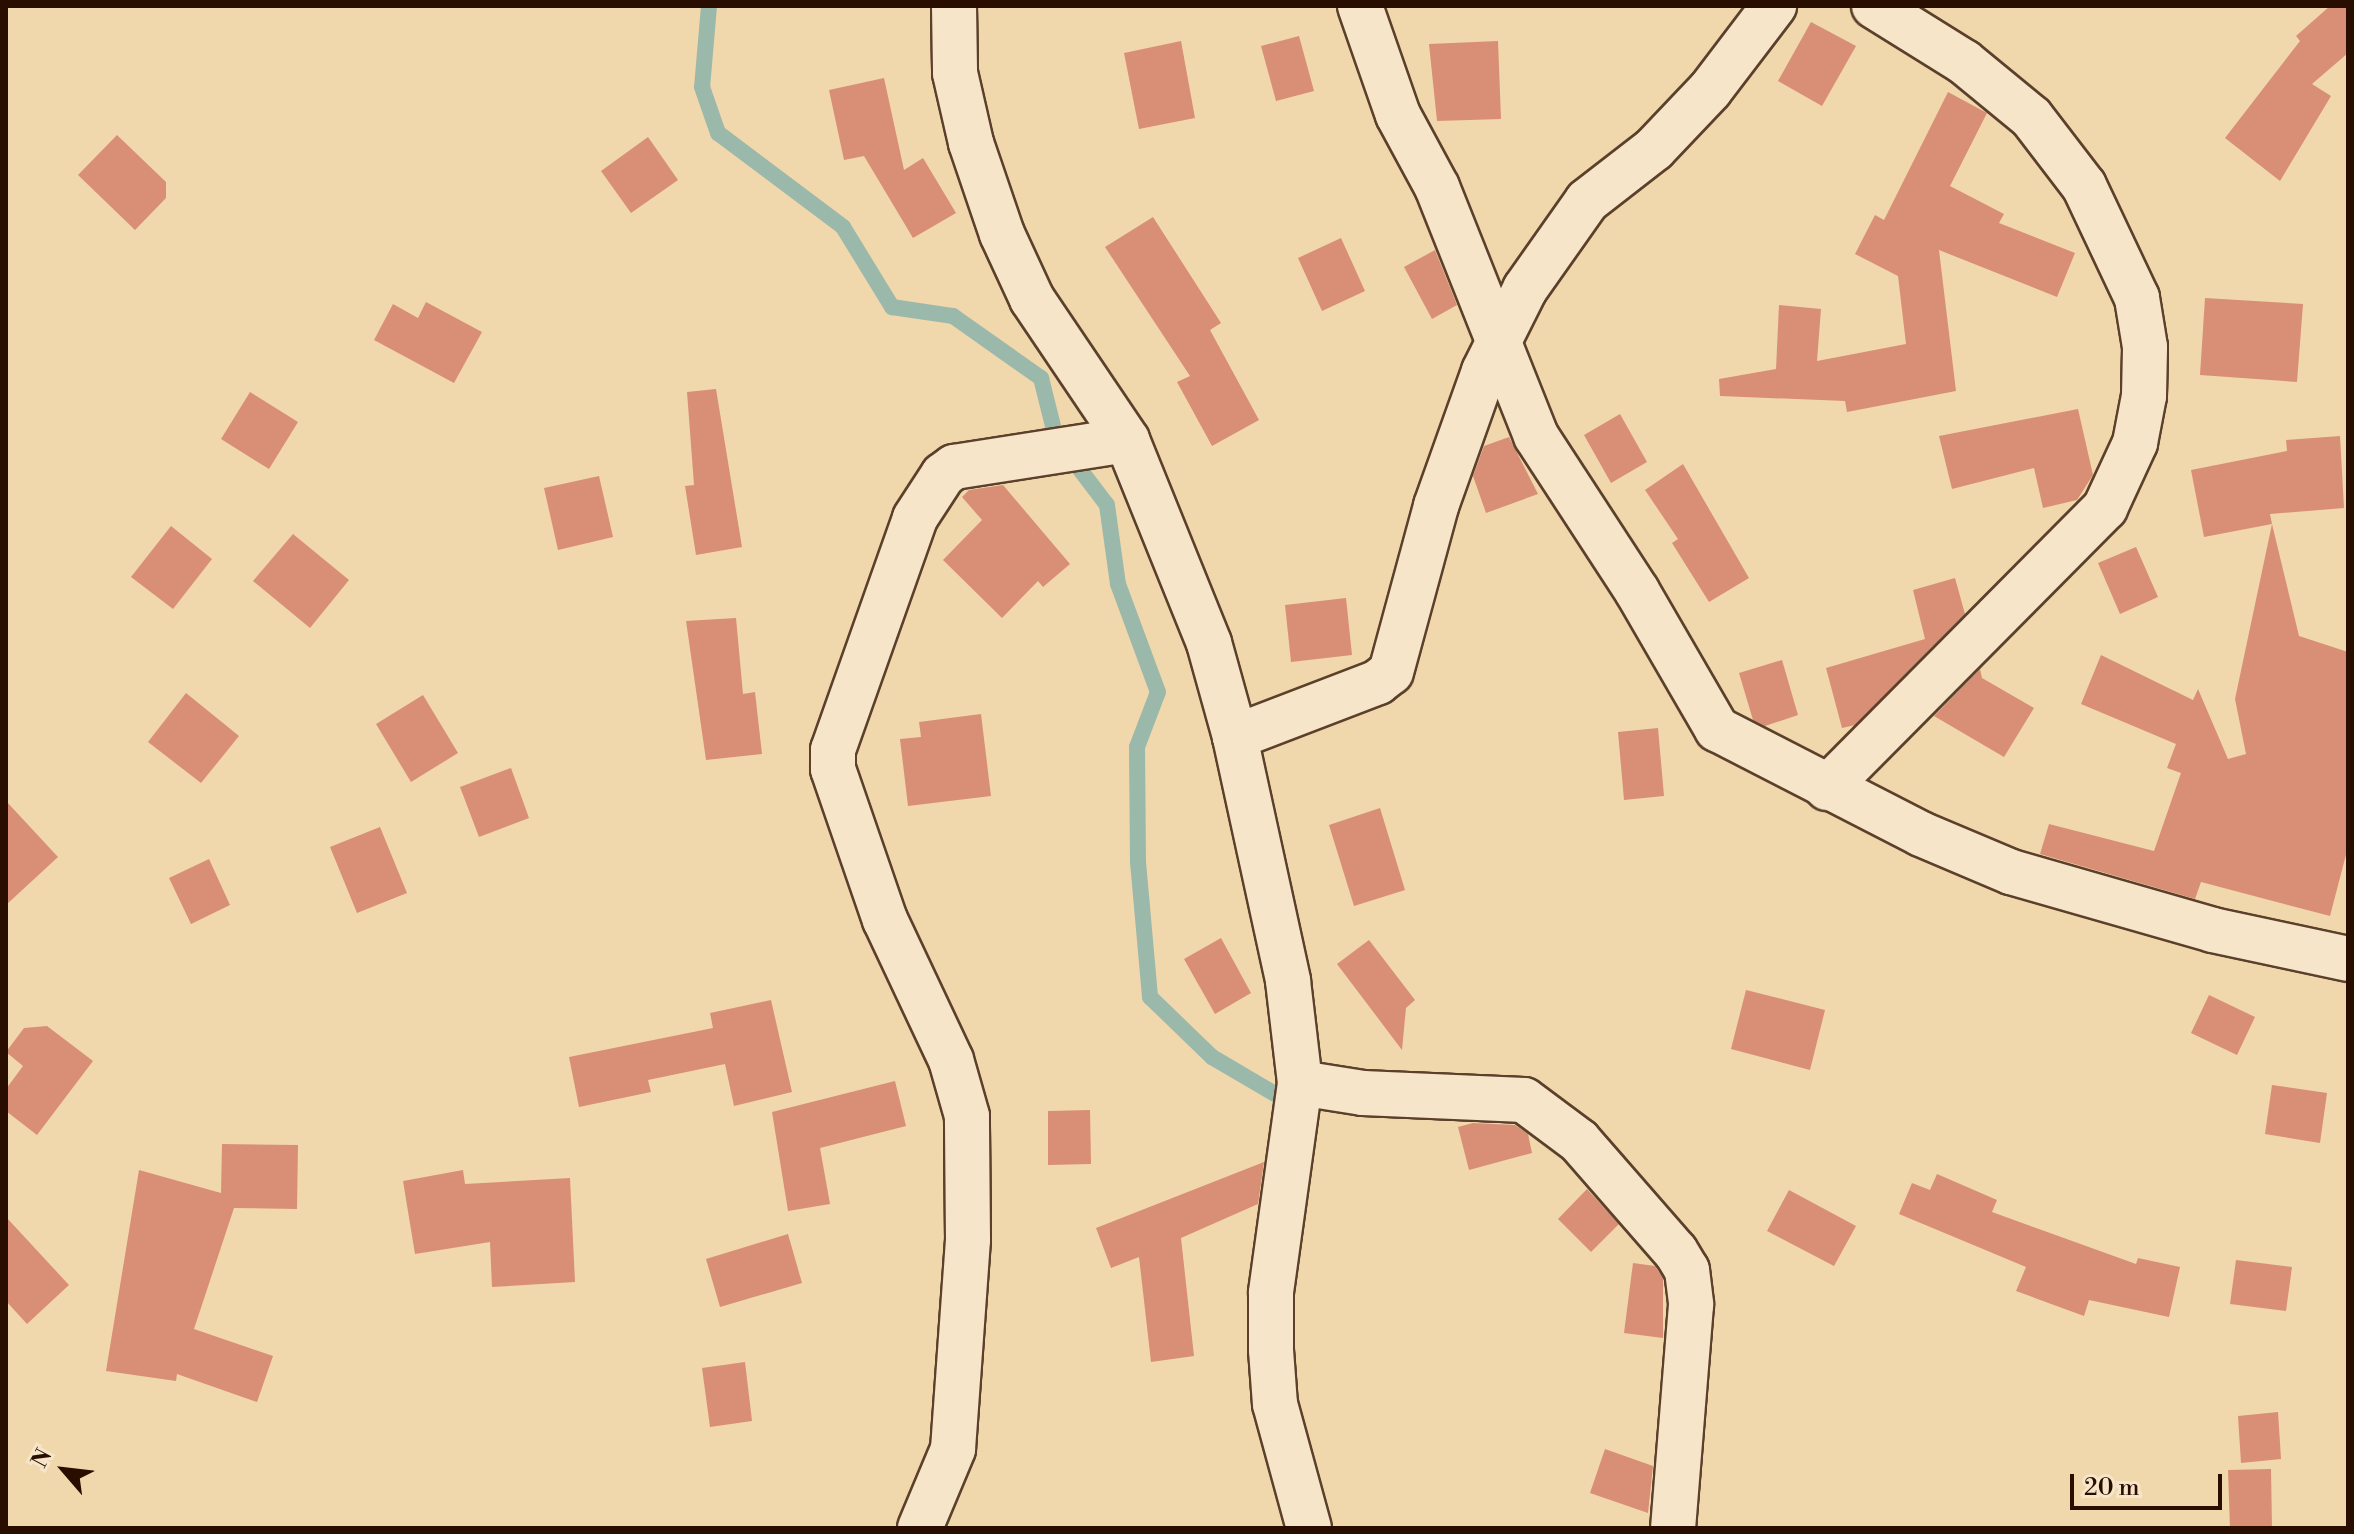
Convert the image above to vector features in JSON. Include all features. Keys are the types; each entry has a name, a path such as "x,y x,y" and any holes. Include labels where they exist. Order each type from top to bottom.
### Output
{"street":[{"path":"954,6 955,73 971,143 1002,234 1032,299 1127,440 1209,643 1235,737 1288,981 1300,1083 1271,1293 1271,1350 1281,1432 1309,1528"},
{"path":"1360,6 1398,115 1437,187 1536,436 1556,473 1637,591 1717,729 1921,834 2047,884 2213,930 2348,959"},
{"path":"1235,737 1378,682 1391,672 1436,506 1484,371 1525,289 1587,201 1654,149 1710,90 1774,6"},
{"path":"1827,788 2105,508 2135,443 2144,396 2145,347 2137,298 2084,186 2031,117 1964,62 1874,6"},
{"path":"920,1528 953,1449 968,1240 967,1116 951,1060 885,920 833,769 833,750 915,518 943,475 954,467 996,459 1127,440"},
{"path":"1300,1083 1363,1093 1524,1100 1579,1141 1676,1252 1687,1270 1691,1305 1673,1528"}],"building":[{"path":"2330,6 2348,6 2348,53 2312,84 2331,96 2280,181 2225,138 2300,41 2296,36"},
{"path":"1811,22 1856,46 1822,106 1778,81"},
{"path":"1299,36 1314,91 1276,101 1261,46"},
{"path":"1181,41 1195,118 1139,129 1124,53"},
{"path":"1498,41 1501,119 1437,121 1429,44"},
{"path":"884,78 904,170 923,158 956,213 913,238 864,156 844,160 829,90"},
{"path":"1948,92 1987,113 1950,186 2004,214 1999,223 2075,253 2057,297 1939,250 1956,391 1847,412 1845,401 1720,396 1719,379 1776,369 1779,305 1821,309 1817,361 1906,344 1898,276 1855,254 1875,215 1884,220"},
{"path":"117,135 166,182 166,198 135,230 78,175"},
{"path":"648,137 678,180 631,213 601,171"},
{"path":"1153,217 1221,323 1210,330 1259,420 1212,446 1177,382 1190,376 1105,247"},
{"path":"1341,238 1365,291 1322,311 1298,258"},
{"path":"1435,250 1457,305 1432,319 1404,267"},
{"path":"2205,298 2303,304 2297,382 2200,375"},
{"path":"426,302 482,332 454,383 374,340 393,304 418,318"},
{"path":"716,389 742,547 696,555 685,486 694,485 687,392"},
{"path":"250,392 298,422 269,469 221,439"},
{"path":"2078,409 2093,475 2077,500 2043,508 2034,468 1952,489 1939,436"},
{"path":"1620,414 1647,462 1611,483 1584,435"},
{"path":"2340,436 2344,508 2270,514 2272,524 2204,537 2191,470 2287,451 2286,440"},
{"path":"1509,437 1538,494 1486,513 1473,476 1484,446"},
{"path":"1683,464 1749,578 1709,602 1672,543 1678,539 1645,490"},
{"path":"599,476 613,537 558,550 544,488"},
{"path":"1003,485 1070,564 1043,587 1038,581 1002,618 943,560 982,520 962,497 969,490"},
{"path":"2272,524 2299,636 2348,652 2348,847 2330,916 2201,882 2195,899 2040,854 2049,824 2154,851 2181,773 2167,768 2176,744 2081,704 2101,655 2193,700 2198,689 2228,759 2246,754 2235,699"},
{"path":"171,526 212,559 173,609 131,577"},
{"path":"293,534 349,580 310,628 253,581"},
{"path":"2136,547 2158,597 2120,614 2098,563"},
{"path":"1955,578 1965,614 1855,725 1842,728 1826,668 1925,639 1913,590"},
{"path":"1346,598 1352,655 1291,662 1285,605"},
{"path":"736,618 743,694 755,692 762,754 706,760 686,621"},
{"path":"1782,660 1798,715 1765,726 1753,720 1739,673"},
{"path":"1980,669 1982,678 2034,708 2004,757 1934,716"},
{"path":"186,693 239,736 201,783 148,742"},
{"path":"423,695 458,753 411,782 376,724"},
{"path":"981,714 991,796 908,806 900,739 921,737 919,722"},
{"path":"1658,728 1664,796 1624,800 1618,732"},
{"path":"511,768 529,818 479,837 460,787"},
{"path":"6,801 58,857 6,905"},
{"path":"1380,808 1405,890 1354,906 1329,825"},
{"path":"380,827 407,893 357,913 330,847"},
{"path":"209,859 230,905 191,924 169,878"},
{"path":"1221,938 1251,993 1215,1014 1184,959"},
{"path":"1369,940 1415,1000 1406,1008 1402,1050 1337,964"},
{"path":"1746,990 1825,1010 1810,1070 1731,1049"},
{"path":"2209,995 2255,1017 2237,1055 2191,1033"},
{"path":"771,1000 792,1092 734,1106 725,1064 648,1080 651,1092 579,1107 569,1057 713,1028 710,1013"},
{"path":"47,1026 93,1061 37,1135 6,1111 6,1089 23,1066 6,1052 24,1028"},
{"path":"895,1081 906,1126 820,1148 830,1204 788,1211 772,1112"},
{"path":"2272,1085 2327,1093 2320,1143 2265,1134"},
{"path":"1090,1110 1091,1164 1048,1165 1048,1111"},
{"path":"1473,1123 1515,1125 1528,1134 1532,1153 1469,1170 1458,1127"},
{"path":"222,1144 298,1145 297,1209 234,1208 194,1329 273,1356 257,1402 177,1374 176,1381 106,1371 139,1170 221,1193"},
{"path":"1264,1162 1258,1204 1181,1238 1194,1356 1151,1362 1139,1257 1111,1268 1096,1228"},
{"path":"463,1170 465,1184 570,1178 575,1282 492,1287 490,1242 415,1254 403,1181"},
{"path":"1937,1174 1997,1200 1992,1212 2136,1264 2138,1258 2180,1267 2169,1317 2089,1300 2084,1316 2016,1291 2026,1267 1899,1214 1912,1183 1930,1190"},
{"path":"1587,1189 1619,1224 1591,1252 1558,1219"},
{"path":"1789,1190 1856,1226 1834,1266 1767,1231"},
{"path":"6,1217 69,1285 27,1324 6,1301"},
{"path":"788,1234 802,1283 720,1307 706,1259"},
{"path":"2236,1260 2292,1267 2286,1311 2230,1304"},
{"path":"1633,1263 1655,1266 1663,1278 1663,1338 1624,1333"},
{"path":"745,1362 752,1421 710,1427 702,1368"},
{"path":"2278,1412 2281,1459 2241,1463 2238,1416"},
{"path":"1605,1449 1653,1466 1648,1513 1590,1493"},
{"path":"2271,1469 2272,1528 2230,1528 2228,1470"}],"waterway":[{"path":"709,6 702,87 718,133 843,227 892,307 953,316 1041,378 1056,438 1107,505 1118,584 1158,692 1137,747 1138,862 1150,997 1212,1057 1292,1104"}]}
